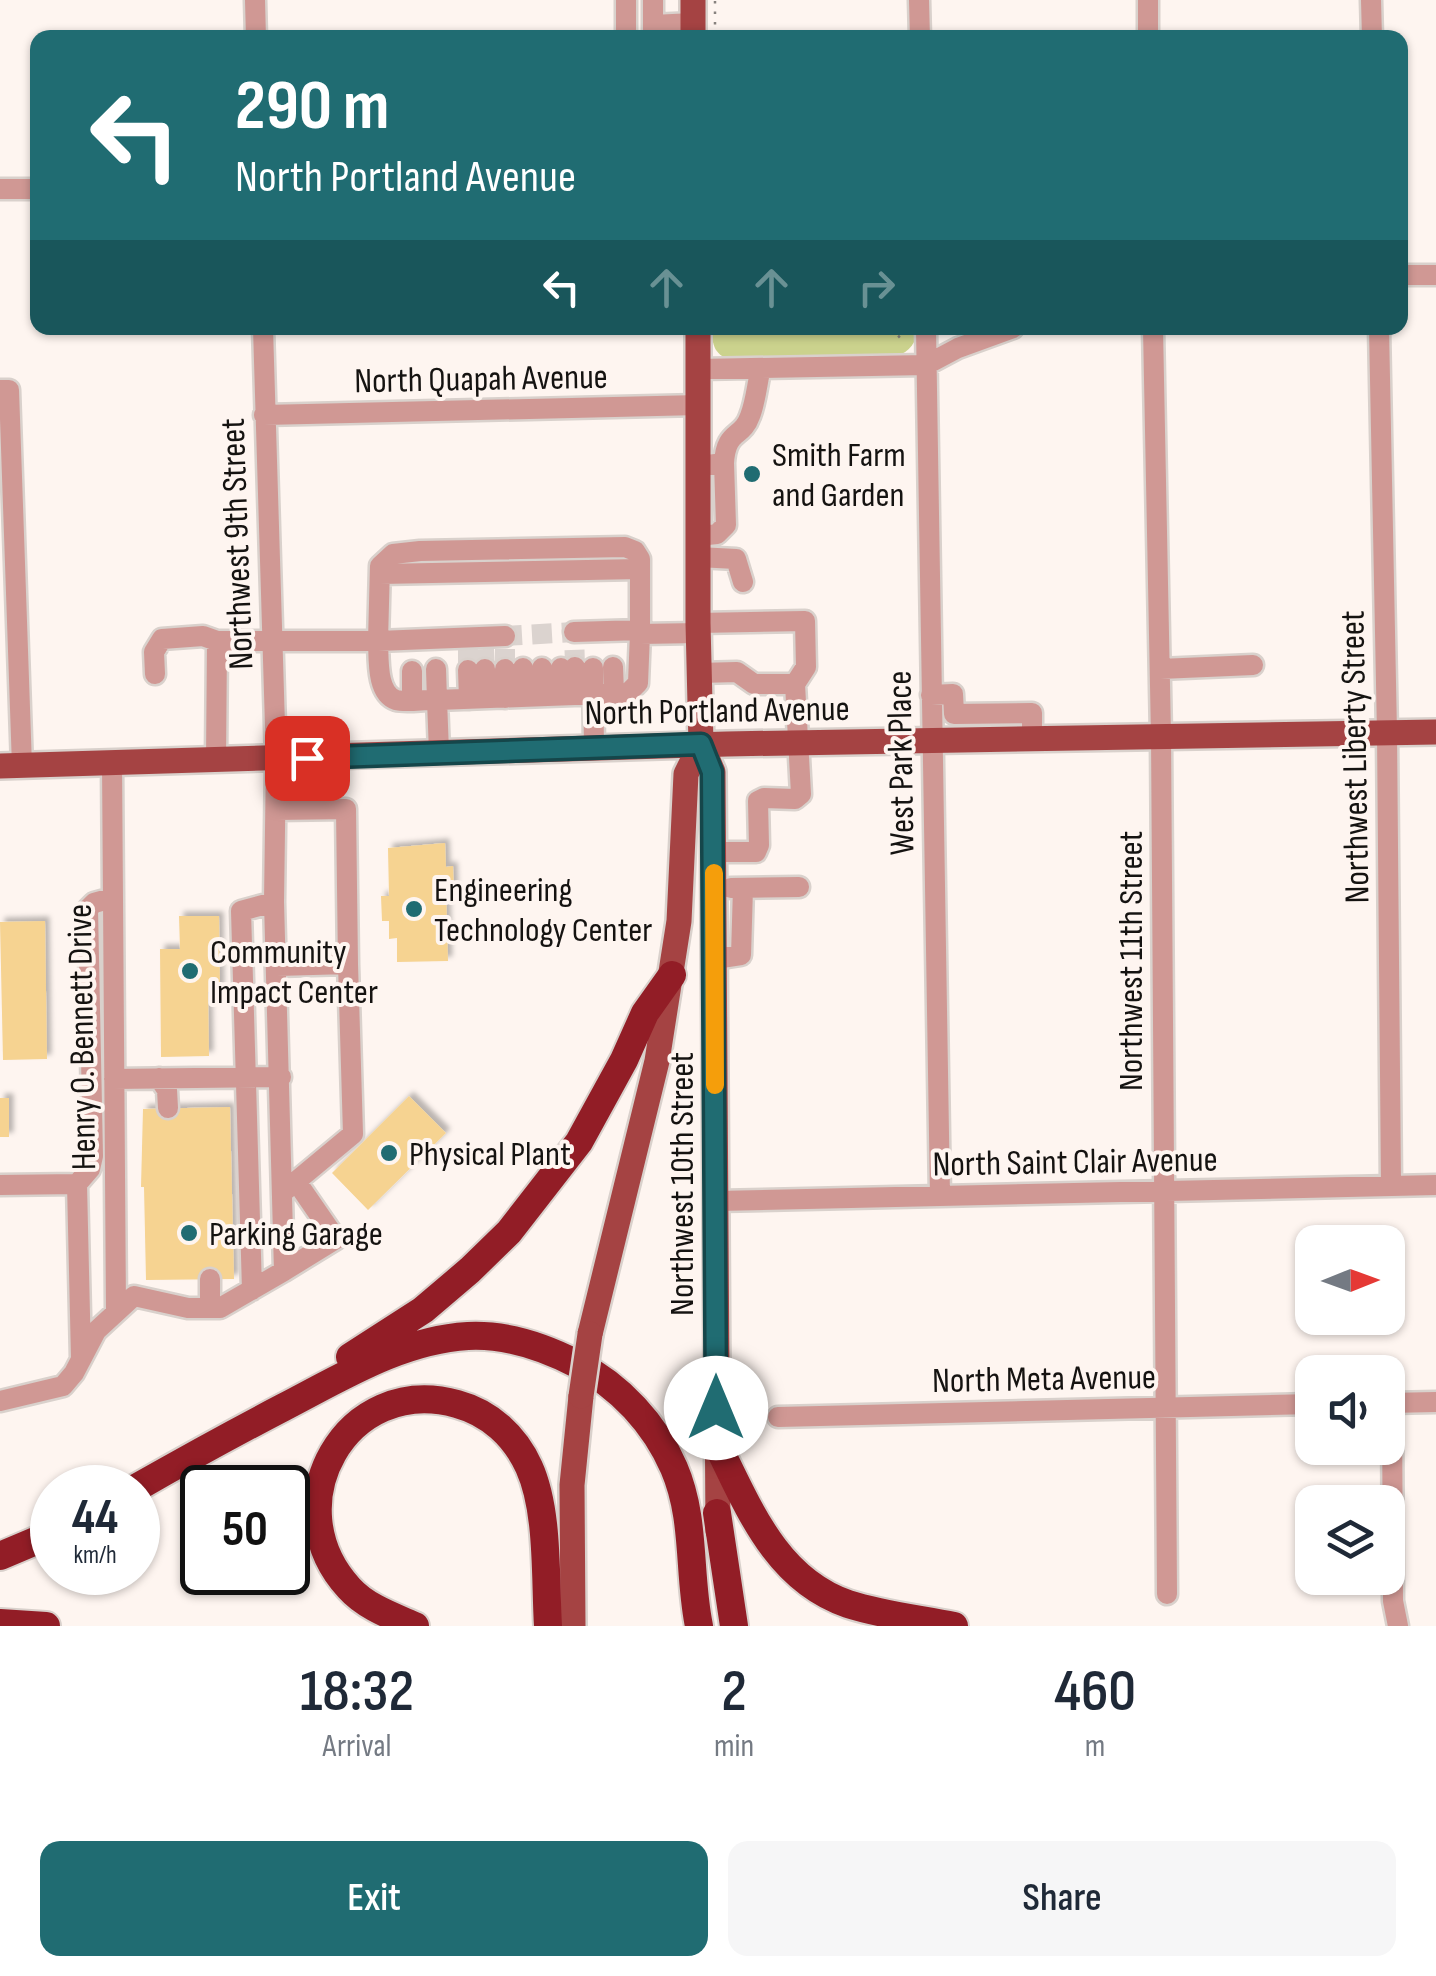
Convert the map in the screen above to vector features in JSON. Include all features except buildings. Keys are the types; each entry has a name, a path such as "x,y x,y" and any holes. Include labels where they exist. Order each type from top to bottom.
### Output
{"highway":[{"path":"160,1474 423,1310 509,1232 578,1142 624,1060 644,1013 672,975"},
{"path":"196,1453 407,1347 470,1336 503,1338 534,1346 598,1374 642,1416 659,1440 674,1467 717,1622"},
{"path":"415,1626 367,1603 351,1590 335,1570 318,1529 316,1506 327,1462 349,1430 386,1406 432,1399 474,1409 508,1433 530,1469 559,1589 548,1626"},
{"path":"716,1442 761,1532 780,1558 802,1578 849,1604 954,1626"},
{"path":"717,1622 718,1512"},
{"path":"0,1556 30,1543"},
{"path":"0,1623 46,1626"}],"main road":[{"name":"Northwest 10th Street","path":"698,335 699,405 711,465 698,547 698,628 701,744 712,772 714,852 718,1512"},
{"name":"North Portland Avenue","path":"11,766 932,740 967,726 1032,738 1436,732"},
{"name":"Northwest 10th Street","path":"573,1626 559,1589 580,1396 590,1334 658,1061 681,894 686,774 701,744"}],"street":[{"path":"256,0 256,30"},
{"path":"626,0 626,30"},
{"path":"653,0 653,30"},
{"path":"919,0 920,30"},
{"path":"1148,0 1148,30"},
{"path":"1371,0 1372,30"},
{"path":"657,30 693,20"},
{"path":"0,189 30,189"},
{"path":"1408,275 1436,275"},
{"name":"Northwest 9th Street","path":"263,335 276,759 274,902 280,1077 289,1187 284,1271"},
{"name":"West Park Place","path":"926,335 940,1196"},
{"path":"698,368 926,365 994,335"},
{"name":"Northwest 11th Street","path":"1153,335 1161,736 1167,1594"},
{"name":"Northwest Liberty Street","path":"1379,335 1391,1186"},
{"path":"743,582 736,559 739,544 726,525 711,465 734,433 745,427 761,368"},
{"path":"4,390 11,766"},
{"name":"North Quapah Avenue","path":"264,416 699,405"},
{"path":"698,547 726,525"},
{"path":"586,546 635,551 640,569 638,683 628,693 397,700 381,681 378,641 380,566 393,554 586,546"},
{"path":"698,547 736,559"},
{"path":"155,674 154,652 162,639 203,636 217,641 272,643 378,641 411,644 436,652 540,653 640,632 805,621 806,667 795,684 802,794 795,799 758,801 756,852 714,852"},
{"path":"216,760 217,641"},
{"path":"436,652 439,752"},
{"path":"540,653 541,696 594,748"},
{"path":"540,653 541,696"},
{"path":"540,653 541,696"},
{"path":"540,653 541,696"},
{"path":"540,653 541,696"},
{"path":"1160,669 1254,665"},
{"path":"412,671 412,700"},
{"path":"699,673 737,672 754,684 795,684"},
{"path":"932,695 953,694 954,714 967,726"},
{"name":"Henry O. Bennett Drive","path":"112,763 116,1310"},
{"path":"0,1401 63,1386 96,1332 134,1296 188,1308 220,1308 336,1239 289,1187 353,1134 346,809 276,810"},
{"path":"714,888 799,887"},
{"path":"714,959 741,956 743,888"},
{"path":"80,1360 77,1184 90,1170 93,1156 88,908 112,898"},
{"path":"252,1290 241,912 274,902"},
{"path":"276,966 348,964"},
{"path":"114,1078 280,1077"},
{"path":"159,1078 167,1090 168,1108"},
{"path":"0,1185 77,1184"},
{"name":"North Saint Clair Avenue","path":"716,1200 1436,1186"},
{"path":"210,1279 210,1308"},
{"path":"1405,1403 1436,1402"},
{"name":"North Meta Avenue","path":"778,1417 1295,1404"},
{"path":"1391,1465 1393,1601 1398,1626"}],"path":[{"path":"714,0 715,30"},
{"path":"898,335 904,341"}],"green space":[{"path":"713,335 916,335 912,346 896,356 733,360 715,349"}],"tunnel":[{"path":"505,669 505,636 574,632 575,667"},
{"path":"468,649 468,670"},
{"path":"484,649 485,669"}],"slow traffic":[{"path":"714,873 715,1085"}],"place":[{"name":"Smith Farm and Garden","path":"752,474"},
{"name":"Engineering Technology Center","path":"414,909"},
{"name":"Community Impact Center","path":"190,971"},
{"name":"Physical Plant","path":"389,1153"},
{"name":"Parking Garage","path":"189,1233"}],"route":[{"path":"307,758 701,744 712,772 716,1408"}]}
